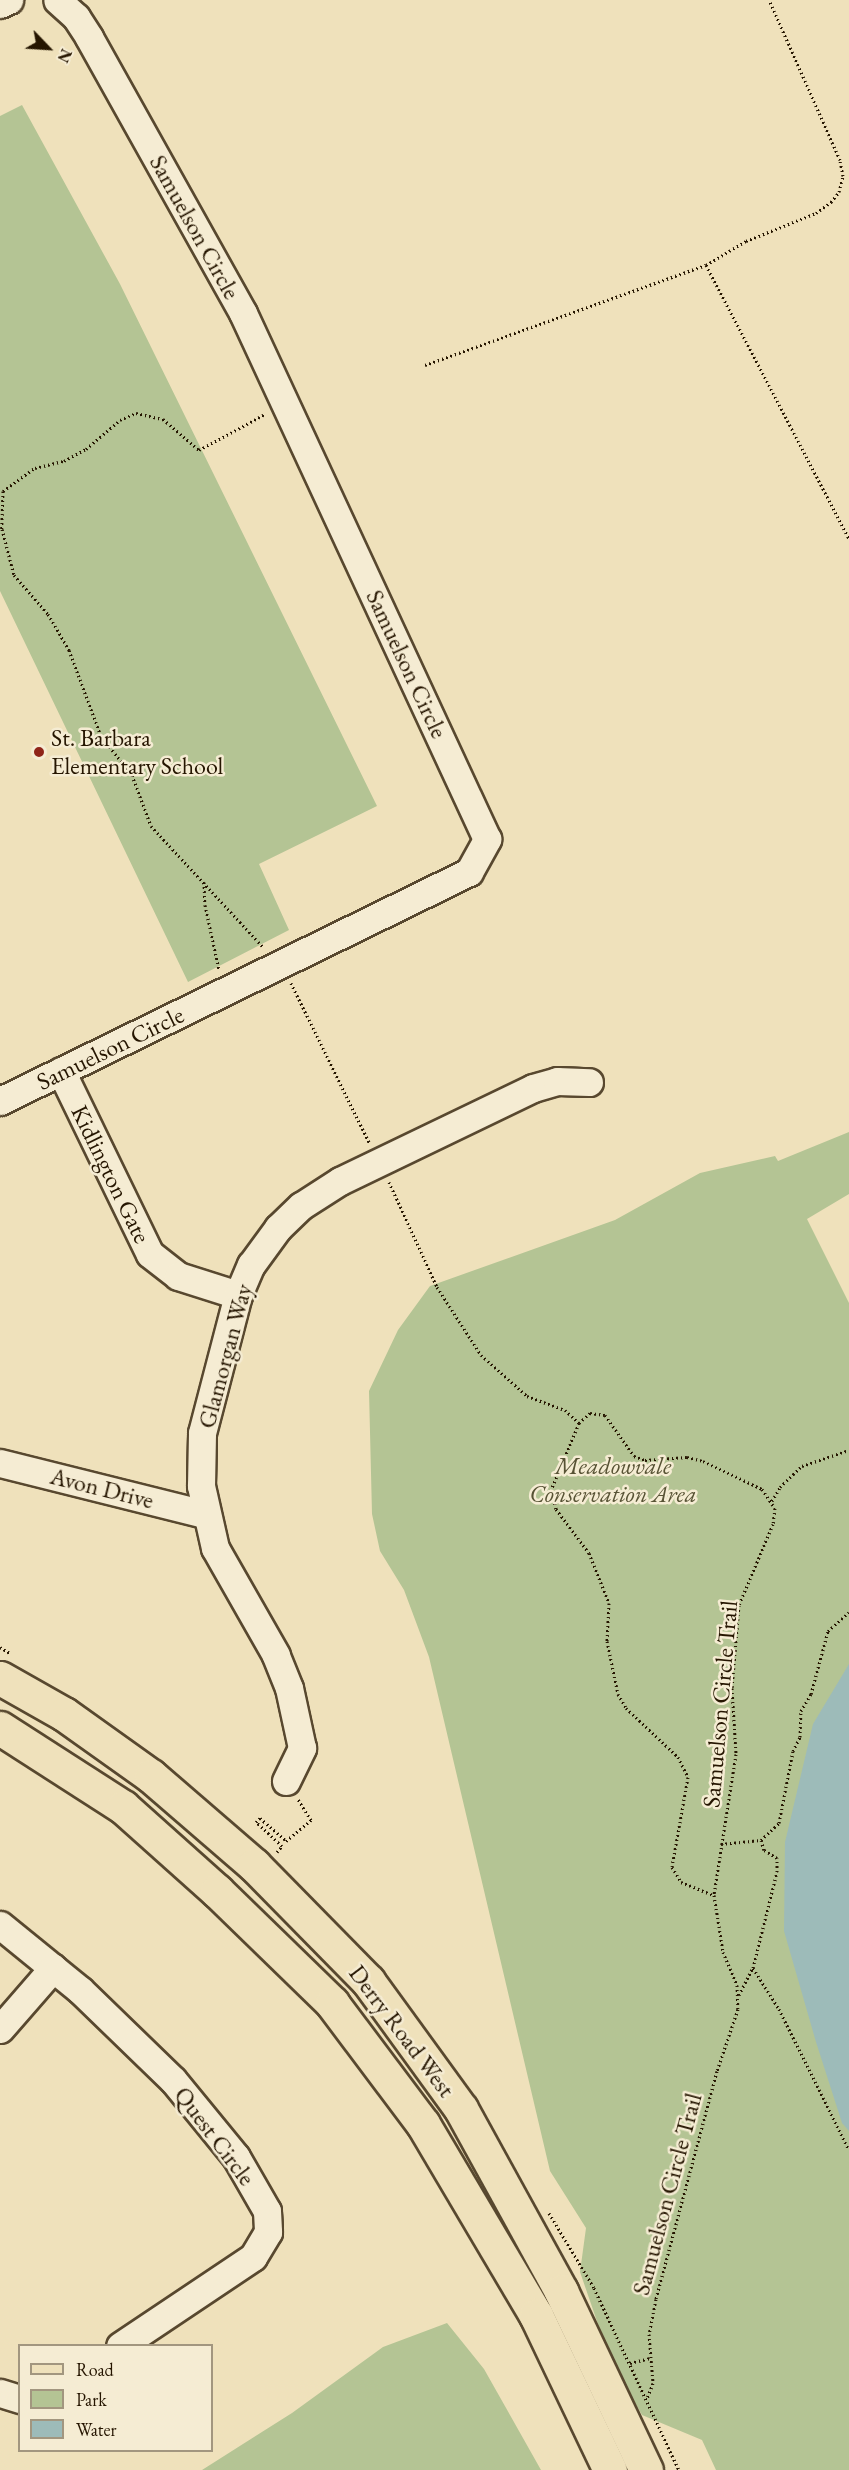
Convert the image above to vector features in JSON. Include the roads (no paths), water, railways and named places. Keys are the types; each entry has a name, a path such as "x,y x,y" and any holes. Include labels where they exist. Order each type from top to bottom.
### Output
{"main road":[{"name":"Derry Road West","path":"0,1678 64,1714 151,1776 254,1865 368,1981 461,2109 561,2291 646,2470"},
{"name":"Derry Road West","path":"0,1728 123,1807 217,1891 332,2002 435,2144 536,2315 610,2470"}],"street":[{"path":"0,4 9,0"},
{"name":"Samuelson Circle","path":"0,1101 469,872 487,840 243,313 90,37 76,17 57,0"},
{"name":"Kidlington Gate","path":"61,1071 150,1254 178,1276 238,1295"},
{"name":"Glamorgan Way","path":"286,1781 302,1748 289,1688 276,1655 218,1556 204,1514 199,1464 202,1433 238,1295 251,1265 278,1228 301,1206 340,1181 533,1088 557,1081 589,1082"},
{"name":"Avon Drive","path":"0,1463 204,1514"},
{"name":"Quest Circle","path":"0,1925 53,1968 173,2080 207,2120 264,2204 269,2224 253,2258 123,2344"},
{"path":"0,2029 53,1968"},
{"path":"0,2393 18,2398"}],"water":[{"path":"849,1664 849,2131 842,2123 784,1931 785,1842 813,1724"}],"place":[{"name":"St. Barbara Elementary School","path":"39,752"}],"park label":[{"name":"Meadowvale Conservation Area","path":"613,1480"}]}
